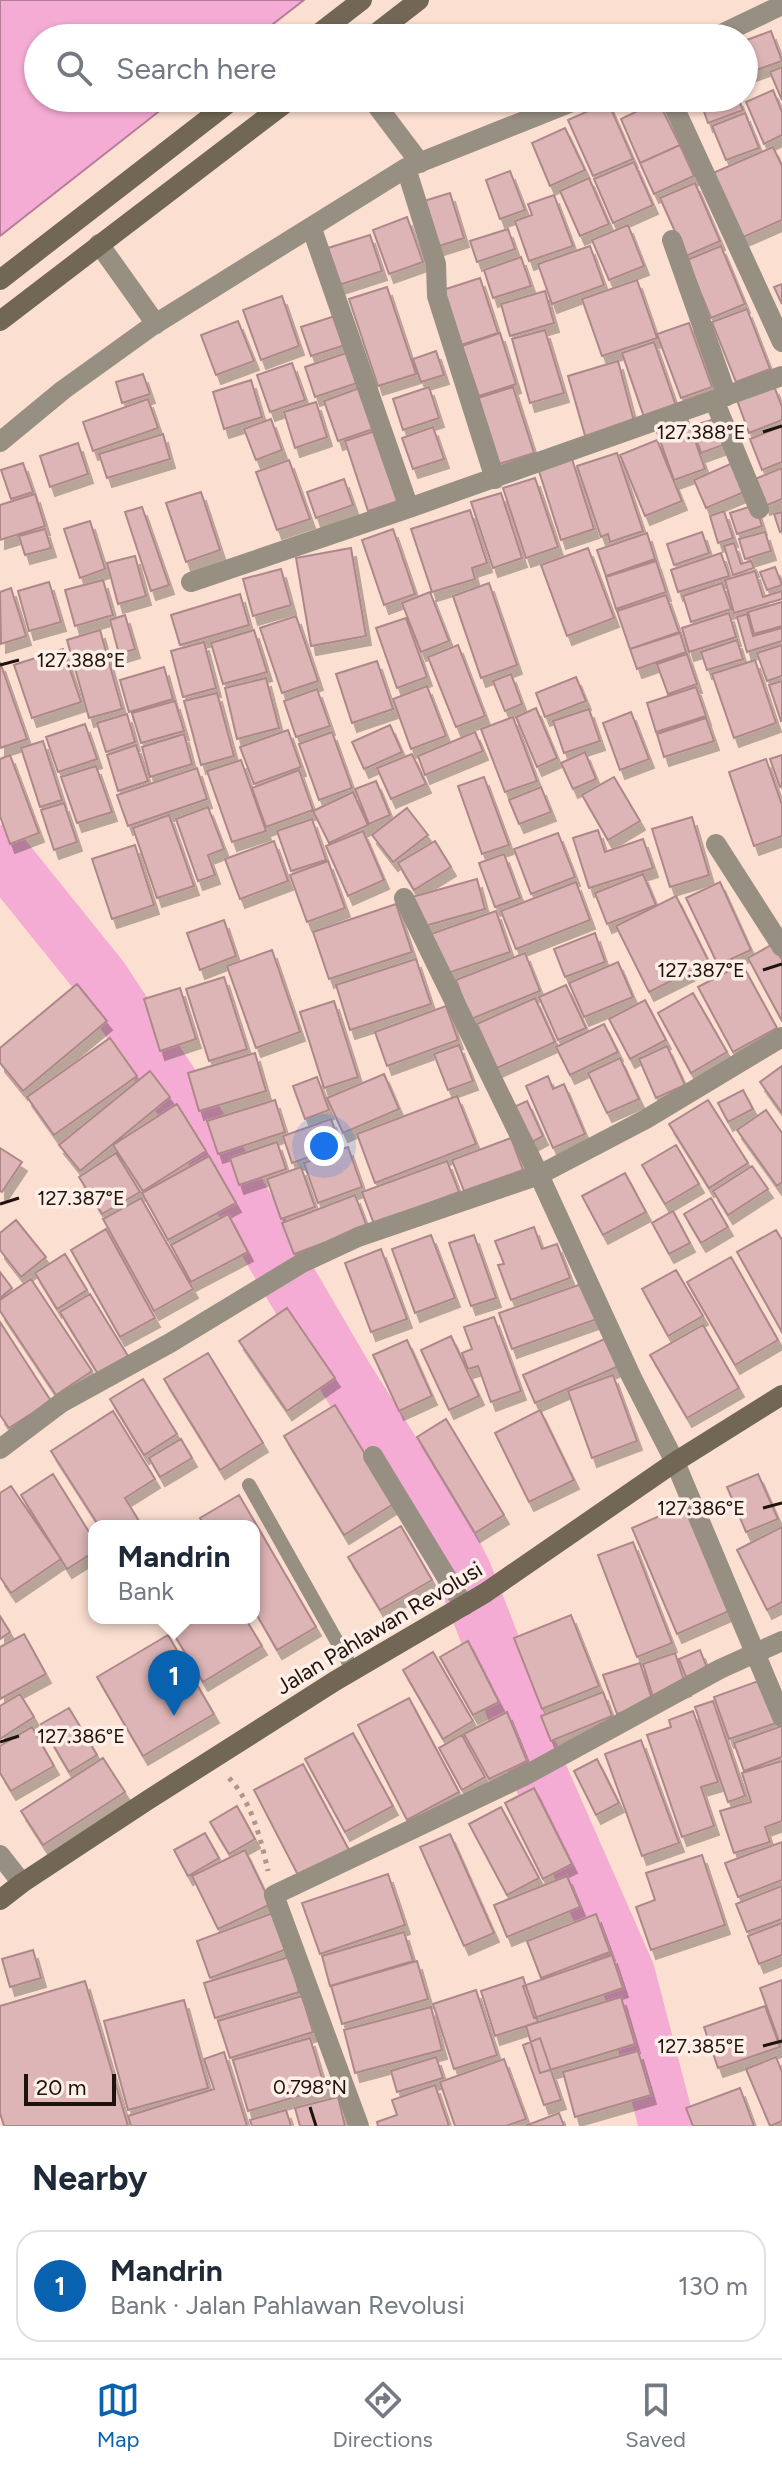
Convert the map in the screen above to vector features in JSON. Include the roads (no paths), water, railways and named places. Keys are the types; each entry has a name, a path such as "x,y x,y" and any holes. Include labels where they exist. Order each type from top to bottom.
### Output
{"street":[{"path":"331,24 362,0"},
{"path":"388,24 419,0"},
{"path":"742,24 782,5"},
{"path":"0,280 217,112"},
{"path":"0,321 273,112"},
{"path":"380,112 411,159 436,264 437,296 495,479"},
{"path":"0,442 63,390 156,324 312,229 411,159 543,112"},
{"path":"676,112 782,342"},
{"path":"312,229 409,508"},
{"path":"672,240 759,509"},
{"path":"99,244 156,324"},
{"path":"191,582 495,479 782,376"},
{"path":"716,844 782,947"},
{"path":"404,898 675,1462 782,1717"},
{"path":"0,1449 61,1403 170,1343 302,1263 358,1237 539,1175 646,1119 782,1037"},
{"name":"Jalan Pahlawan Revolusi","path":"0,1900 211,1759 353,1670 473,1600 675,1462 782,1395"},
{"path":"373,1456 473,1600"},
{"path":"359,2126 274,1895 526,1775 720,1669 782,1641"},
{"path":"0,1855 22,1883"}],"lane":[{"path":"249,1485 353,1670"}],"waterway":[{"path":"0,853 100,977 197,1123 347,1380 447,1539 491,1642 525,1741 627,1973 667,2126"}],"place":[{"name":"Mandrin","path":"174,1716"}]}
